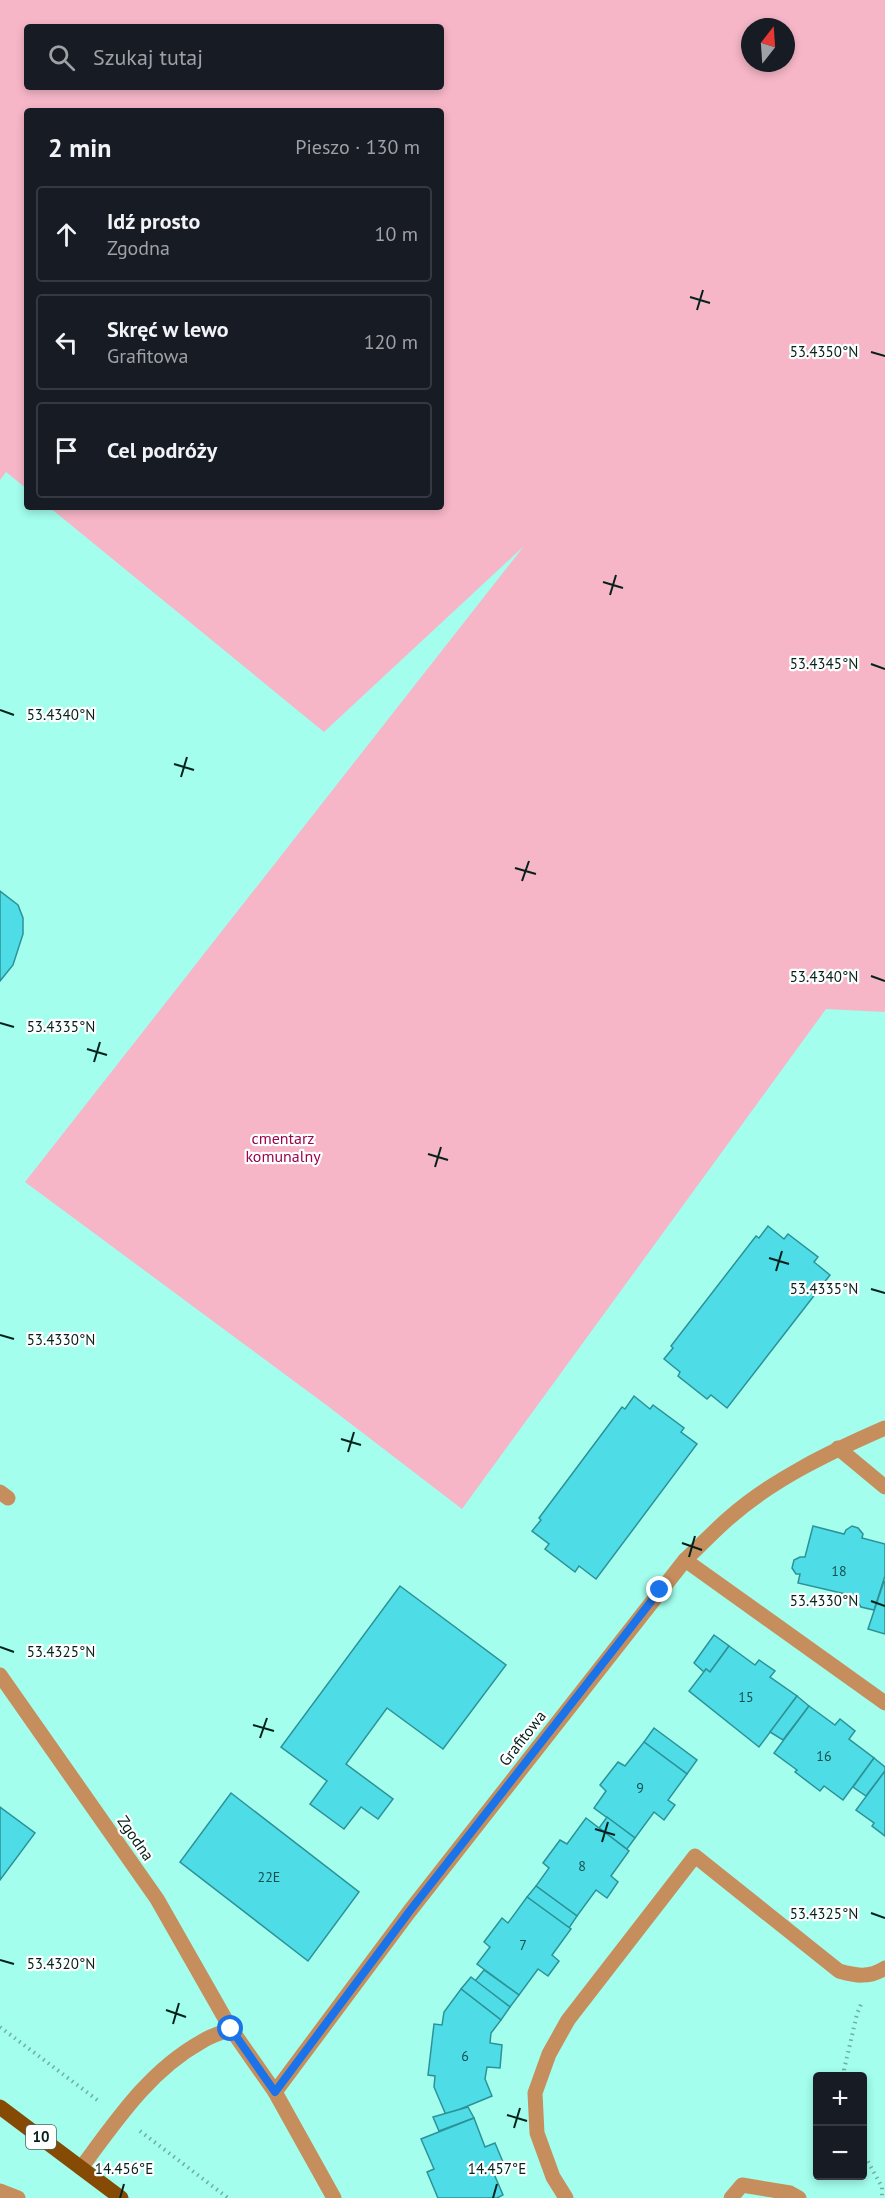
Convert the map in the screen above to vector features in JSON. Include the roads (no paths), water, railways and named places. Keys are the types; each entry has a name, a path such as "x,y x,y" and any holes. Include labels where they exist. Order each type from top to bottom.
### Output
{"main road":[{"name":"10","path":"0,2106 121,2198"}],"street":[{"name":"Grafitowa","path":"275,2092 409,1912 685,1560 730,1517 777,1484 838,1448 885,1428"},
{"path":"838,1448 885,1487"},
{"path":"685,1560 885,1703"},
{"name":"Zgodna","path":"0,1675 157,1899 231,2029 275,2092 334,2198"},
{"path":"566,2198 553,2177 537,2133 536,2093 549,2054 568,2020 695,1856 839,1971 855,1976 880,1971"},
{"path":"81,2168 154,2076 202,2041 231,2029"},
{"path":"730,2198 742,2184 790,2193 799,2198"},
{"path":"0,2191 18,2198"}],"park label":[{"name":"cmentarz komunalny","path":"283,1147"}]}
